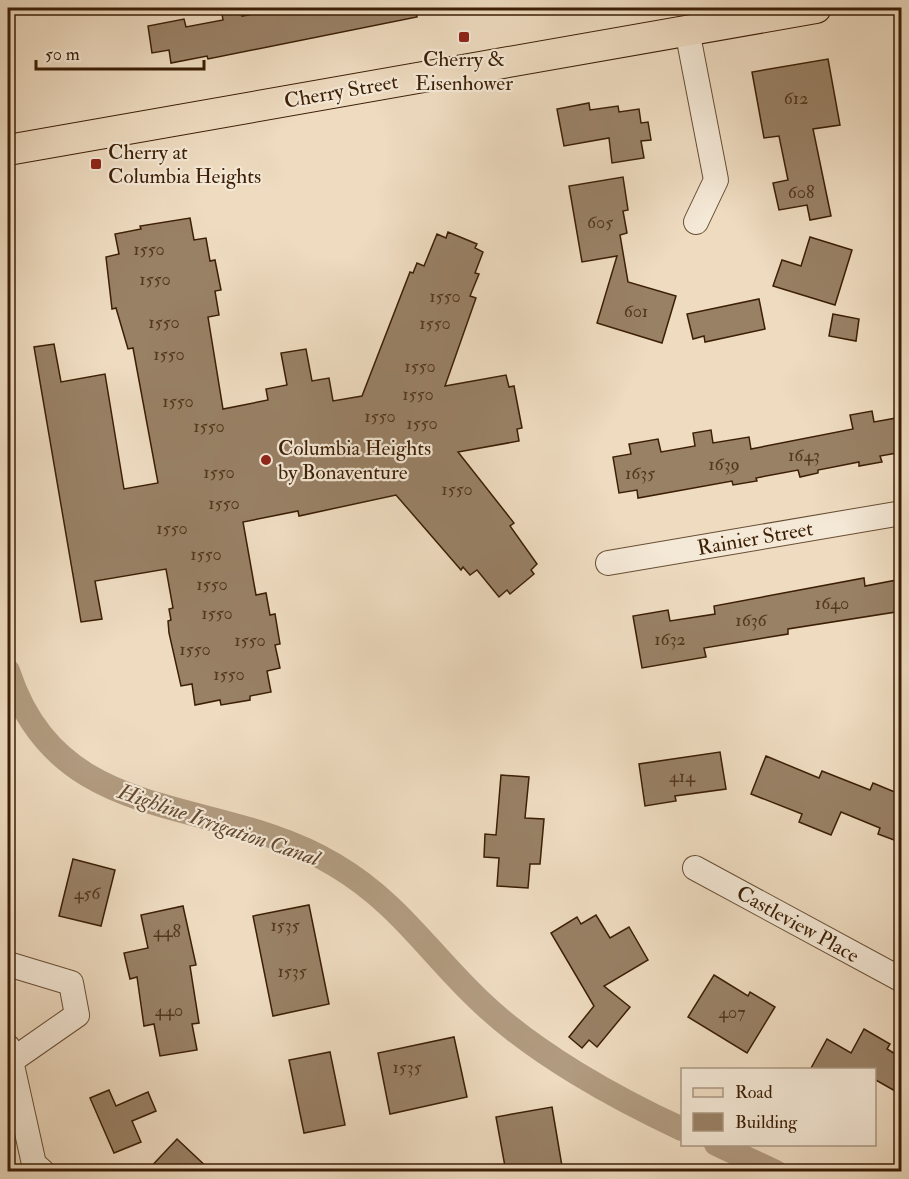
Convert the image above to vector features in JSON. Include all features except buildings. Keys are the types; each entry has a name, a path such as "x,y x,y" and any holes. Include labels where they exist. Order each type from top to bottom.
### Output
{"main road":[{"name":"Cherry Street","path":"8,150 705,21 816,8"}],"street":[{"path":"696,222 716,180 705,21"},
{"name":"Rainier Street","path":"608,563 902,513"},
{"name":"Castleview Place","path":"694,868 902,981"},
{"path":"8,964 70,983 77,1015 9,1053 34,1164 43,1171"}],"waterway":[{"name":"Highline Irrigation Canal","path":"8,671 32,722 64,759 103,784 147,801 289,843 335,865 377,895 412,929 461,983 525,1039 603,1089 681,1128"},
{"name":"Highline Irrigation Canal","path":"720,1146 776,1172"}],"place":[{"name":"Cherry & Eisenhower","path":"464,37"},
{"name":"Cherry at Columbia Heights","path":"96,164"},
{"name":"Columbia Heights by Bonaventure","path":"266,460"}]}
